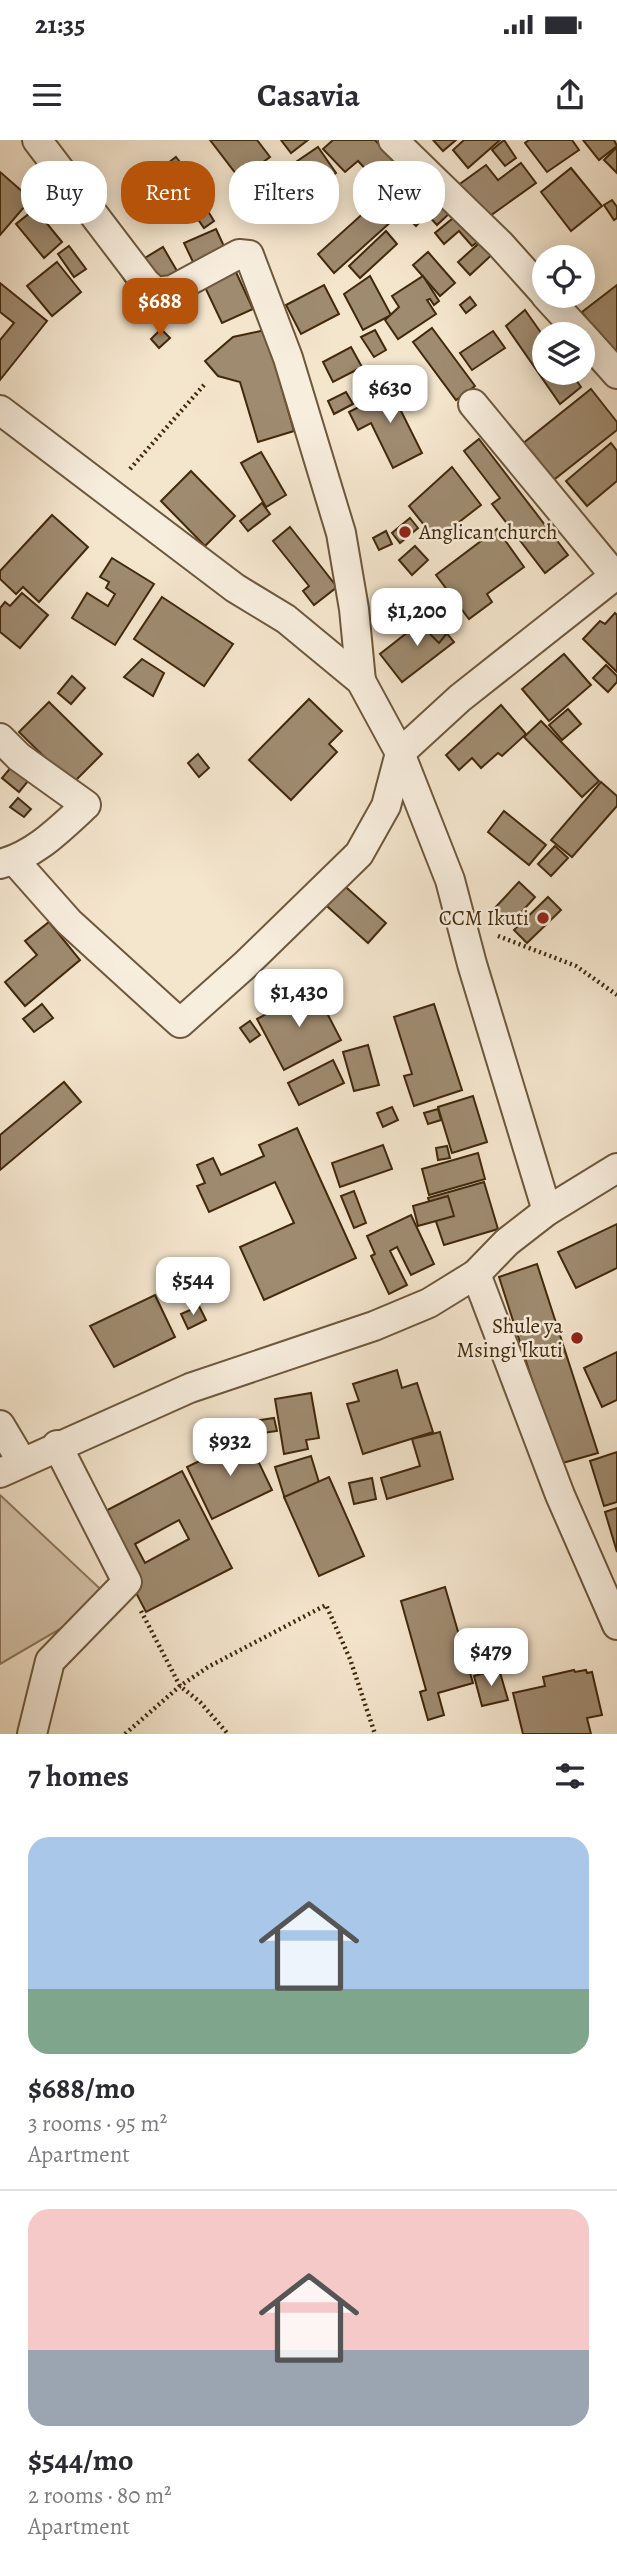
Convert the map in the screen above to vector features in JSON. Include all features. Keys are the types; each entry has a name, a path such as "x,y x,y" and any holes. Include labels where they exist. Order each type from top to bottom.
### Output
{"street":[{"path":"37,140 145,282 156,292 172,290 239,254 249,256 292,370 341,533 354,609 361,681"},
{"path":"393,140 500,244 532,280"},
{"path":"557,308 570,322"},
{"path":"595,349 617,374"},
{"path":"0,738 19,757 86,805 46,842 7,862 180,1023 245,965 359,853 386,806 400,753 460,698 616,575 473,404"},
{"path":"0,410 235,588 286,619 361,681 400,753 450,880 547,1212"},
{"path":"0,1425 11,1467 190,1388 373,1326 429,1303 476,1274 507,1242 547,1212 617,1168"},
{"path":"476,1274 561,1495 617,1625"},
{"path":"33,1734 50,1661 127,1582 57,1445"}],"path":[{"path":"109,494 204,385"},
{"path":"461,922 576,966 617,995"},
{"path":"127,1582 180,1686 200,1702 228,1734"},
{"path":"125,1734 180,1686 208,1667 326,1605 375,1734"}],"shaded area":[{"path":"0,1495 111,1599 0,1664"}],"building":[{"path":"210,140 257,140 270,157 265,161 229,161 229,165"},
{"path":"281,140 308,140 291,153"},
{"path":"333,140 375,140 394,161 353,161 353,165 345,172 339,166 339,161 334,161 323,149"},
{"path":"433,140 456,140 443,151"},
{"path":"464,140 500,140 468,168 453,150"},
{"path":"504,140 516,158 505,166 492,150"},
{"path":"529,140 572,140 579,150 547,172 525,143"},
{"path":"583,140 614,140 617,146 599,160"},
{"path":"318,147 328,161 297,161"},
{"path":"617,147 617,173 604,160"},
{"path":"521,163 536,183 483,221 457,186 486,165 498,180"},
{"path":"571,168 602,206 571,231 541,192"},
{"path":"0,172 21,190 21,211 0,235"},
{"path":"612,200 617,207 617,218 614,220 604,205"},
{"path":"445,202 453,210 445,218"},
{"path":"458,214 480,240 472,246 459,231 444,244 435,233"},
{"path":"21,220 21,224 47,224 62,242 44,258 16,224"},
{"path":"353,223 389,224 334,273 318,254"},
{"path":"216,229 253,309 222,323 184,243"},
{"path":"386,231 397,244 360,278 349,266"},
{"path":"486,237 498,249 470,275 458,262"},
{"path":"69,246 86,269 74,277 58,254"},
{"path":"163,247 177,271 135,296 120,273"},
{"path":"428,252 455,283 440,296 413,265"},
{"path":"57,262 81,292 52,316 27,286"},
{"path":"370,276 391,315 363,330 344,294"},
{"path":"423,276 439,301 434,305 430,299 427,300 436,314 398,339 385,320 399,307 392,296"},
{"path":"0,283 47,321 0,380 0,340 14,323 0,312"},
{"path":"324,285 339,314 301,334 286,305"},
{"path":"617,285 617,357 595,329 595,322 590,322 582,312 587,308 595,308 595,302"},
{"path":"470,297 476,305 466,313 460,305"},
{"path":"525,310 533,322 532,364 506,326"},
{"path":"432,328 475,386 456,400 413,342"},
{"path":"161,329 170,338 159,348 151,339"},
{"path":"265,330 294,431 258,442 240,382 218,376 205,361 233,337"},
{"path":"375,330 386,350 374,357 361,337"},
{"path":"493,331 505,348 472,370 460,353"},
{"path":"351,347 362,367 333,382 323,362"},
{"path":"404,384 412,402 400,409 422,453 393,468 371,423 358,430 349,412"},
{"path":"547,385 580,385 581,387 560,404"},
{"path":"591,389 617,422 617,430 551,482 521,445"},
{"path":"346,392 353,404 334,414 328,401"},
{"path":"479,439 568,555 545,573 492,504 500,498 464,451"},
{"path":"611,443 617,451 617,481 587,506 566,481"},
{"path":"261,452 286,495 266,507 241,463"},
{"path":"452,467 481,505 436,540 409,506"},
{"path":"191,471 235,516 205,546 161,501"},
{"path":"262,503 270,514 248,531 240,521"},
{"path":"52,515 88,547 39,602 23,587 16,594 0,579 0,571"},
{"path":"410,518 418,528 400,543 392,533"},
{"path":"290,527 337,587 314,605 303,591 309,586 273,541"},
{"path":"497,529 524,567 487,594 492,602 469,619 436,575"},
{"path":"386,531 392,544 379,550 373,538"},
{"path":"415,546 428,560 412,575 399,560"},
{"path":"112,558 154,584 115,645 72,618 87,593 108,606 115,594 106,588 109,582 100,577"},
{"path":"22,593 48,615 20,648 0,632 0,608 5,602 10,606"},
{"path":"162,597 233,644 204,686 134,639"},
{"path":"615,613 617,672 583,639 600,621 605,624"},
{"path":"431,614 454,642 402,682 380,654"},
{"path":"437,622 448,632 439,643 428,632"},
{"path":"564,654 591,685 549,721 522,689"},
{"path":"142,659 164,673 153,696 124,677"},
{"path":"606,665 617,676 617,682 608,692 593,678"},
{"path":"72,676 85,688 71,704 58,693"},
{"path":"309,699 342,731 329,744 337,752 291,800 249,760"},
{"path":"49,702 102,754 72,784 19,732"},
{"path":"501,705 526,734 502,756 498,753 481,768 472,758 459,770 446,755"},
{"path":"568,709 581,724 562,740 549,725"},
{"path":"541,721 599,781 582,797 524,737"},
{"path":"198,754 209,768 199,777 188,763"},
{"path":"12,766 29,780 19,792 2,778"},
{"path":"601,782 617,796 617,806 572,857 551,840"},
{"path":"18,798 31,809 24,817 10,807"},
{"path":"504,811 546,845 529,865 488,832"},
{"path":"555,846 568,858 551,876 538,864"},
{"path":"338,880 386,923 368,943 320,900"},
{"path":"519,882 535,897 509,926 492,911"},
{"path":"548,897 561,910 527,943 514,930"},
{"path":"49,922 80,960 25,1006 5,982 37,955 25,941"},
{"path":"314,988 341,1040 284,1070 257,1019"},
{"path":"42,1004 53,1018 34,1032 23,1019"},
{"path":"434,1004 462,1090 414,1106 404,1076 412,1074 394,1017"},
{"path":"250,1021 260,1035 250,1042 240,1028"},
{"path":"368,1045 379,1085 354,1091 343,1052"},
{"path":"333,1060 344,1083 299,1105 288,1083"},
{"path":"64,1082 81,1102 0,1170 0,1135"},
{"path":"473,1096 487,1142 452,1153 438,1107"},
{"path":"392,1107 398,1120 383,1127 377,1113"},
{"path":"438,1109 441,1120 428,1124 424,1113"},
{"path":"297,1128 356,1258 264,1300 240,1247 294,1223 275,1182 209,1212 197,1186 205,1183 197,1165 213,1158 221,1175 264,1156 259,1145"},
{"path":"383,1145 392,1169 340,1187 332,1163"},
{"path":"447,1146 450,1158 438,1160 436,1148"},
{"path":"478,1153 485,1179 429,1195 422,1169"},
{"path":"484,1182 498,1229 444,1245 428,1198"},
{"path":"354,1191 366,1223 354,1228 341,1196"},
{"path":"448,1196 454,1216 418,1226 413,1206"},
{"path":"411,1215 434,1264 411,1275 397,1247 390,1251 407,1285 389,1294 371,1256 375,1254 367,1236"},
{"path":"617,1224 617,1268 576,1288 558,1252"},
{"path":"537,1264 598,1453 559,1464 499,1277"},
{"path":"155,1295 175,1337 114,1367 90,1326"},
{"path":"199,1306 206,1320 188,1329 181,1314"},
{"path":"617,1352 617,1400 602,1407 584,1368"},
{"path":"397,1370 402,1388 417,1383 433,1432 363,1454 347,1404 359,1401 353,1384"},
{"path":"311,1393 319,1438 306,1440 308,1449 284,1454 275,1399"},
{"path":"274,1418 277,1431 255,1434 254,1421"},
{"path":"440,1432 453,1479 387,1499 381,1478 420,1466 412,1439"},
{"path":"247,1438 272,1490 212,1519 187,1467"},
{"path":"617,1452 617,1502 604,1506 590,1461"},
{"path":"311,1456 321,1489 285,1499 275,1467"},
{"path":"182,1471 232,1568 146,1612 96,1516","holes":["179,1520 189,1539 145,1563 135,1544"]},
{"path":"329,1477 364,1556 319,1576 284,1497"},
{"path":"372,1478 376,1499 354,1504 349,1483"},
{"path":"617,1508 617,1552 605,1512"},
{"path":"445,1587 473,1683 438,1693 444,1715 428,1720 420,1692 426,1690 401,1601"},
{"path":"499,1669 508,1700 482,1706 474,1676"},
{"path":"574,1670 592,1672 602,1715 587,1718 591,1734 523,1734 513,1693 545,1686 543,1677"}],"place":[{"name":"Anglican church","path":"405,532"},
{"name":"CCM Ikuti","path":"543,918"},
{"name":"Shule ya Msingi Ikuti","path":"577,1338"}]}
